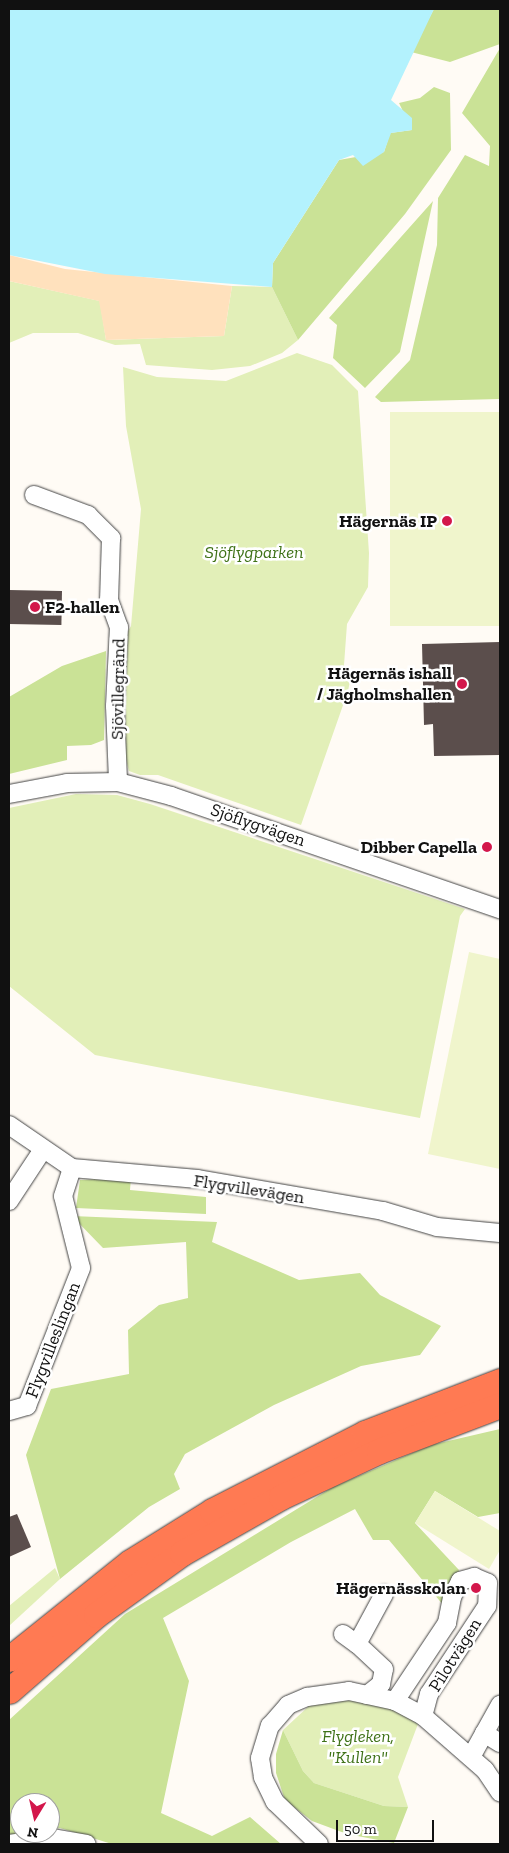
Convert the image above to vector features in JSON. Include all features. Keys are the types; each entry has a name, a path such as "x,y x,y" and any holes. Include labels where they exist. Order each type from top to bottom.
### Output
{"highway":[{"path":"9,1659 130,1562 212,1511 365,1433 500,1380"},
{"path":"9,1691 96,1615 182,1554 281,1497 370,1455 500,1405"}],"street":[{"name":"Sjövillegränd","path":"34,495 88,515 111,538 109,600 119,627 115,706 118,782"},
{"name":"Sjöflygvägen","path":"9,794 67,783 118,782 171,796 500,909"},
{"name":"Flygvillevägen","path":"9,1125 42,1151 72,1168 206,1180 383,1211 437,1227 500,1233"},
{"path":"9,1201 42,1151"},
{"name":"Flygvilleslingan","path":"9,1411 27,1406 81,1268 63,1196 72,1168"},
{"name":"Pilotvägen","path":"395,1701 447,1623 452,1597 460,1581 474,1576 488,1583 487,1606 430,1694 423,1716"},
{"path":"367,1695 381,1684 384,1669 350,1639 384,1594"},
{"path":"319,1844 275,1802 263,1777 260,1758 270,1726 288,1705 307,1696 349,1691 395,1701 423,1716 470,1758 500,1792"},
{"path":"470,1758 500,1705"},
{"path":"484,1733 500,1743"},
{"path":"9,1844 53,1838 86,1844"}],"green space":[{"path":"434,9 500,9 500,44 450,62 411,52"},
{"path":"500,48 500,399 381,402 375,397 410,360 437,245 438,198 465,155 489,166 490,146 462,113"},
{"path":"434,87 450,93 451,150 405,214 298,340 272,287 273,263 339,160 384,152 390,133 412,130 399,103 420,98"},
{"path":"433,201 400,352 365,388 333,358 337,325 329,318"},
{"path":"9,281 100,301 106,340 224,336 232,286 272,287 298,340 282,353 250,366 212,370 146,365 140,344 115,345 78,333 33,333 9,343"},
{"name":"Sjöflygparken","path":"297,353 332,365 358,391 369,553 368,587 347,624 344,665 350,681 348,691 301,825 158,775 140,775 129,771 125,756 127,633 131,626 141,509 126,426 123,367 157,377 226,381"},
{"name":"Hägernäs IP","path":"390,412 500,412 500,626 390,626"},
{"path":"106,651 104,740 91,745 67,746 67,760 9,774 9,697 62,666"},
{"path":"76,794 117,795 150,804 465,909 460,916 420,1118 95,1055 9,986 9,808"},
{"path":"469,952 500,959 500,1169 428,1154"},
{"path":"131,1178 130,1190 206,1197 206,1214 76,1208 80,1180"},
{"path":"72,1216 217,1222 212,1242 299,1280 360,1273 380,1295 441,1326 420,1355 361,1366 274,1405 185,1454 174,1474 180,1489 149,1507 60,1579 26,1455 51,1389 129,1374 128,1330 159,1305 188,1298 186,1242 103,1248"},
{"path":"500,1429 500,1513 478,1517 435,1491 415,1523 459,1570 444,1606 389,1540 373,1540 355,1509 291,1542 163,1618 189,1681 161,1813 212,1836 250,1817 281,1844 112,1844 60,1828 60,1793 10,1793 9,1838 9,1720 125,1614 333,1487 431,1445"},
{"path":"435,1491 500,1531 500,1550 489,1569 415,1523"},
{"path":"55,1568 60,1579 9,1626 9,1606"},
{"name":"Flygleken, \"Kullen\"","path":"348,1697 386,1702 418,1724 398,1777 408,1807 384,1806 314,1783 303,1771 283,1730 310,1705"},
{"path":"283,1730 303,1771 314,1783 384,1806 408,1807 394,1843 347,1834 312,1821 285,1800 276,1773 276,1754"}],"sand":[{"path":"9,255 65,269 232,286 224,336 106,340 99,301 9,281"}],"water":[{"path":"9,9 434,9 391,100 412,118 412,130 391,133 384,152 363,166 353,155 339,160 273,263 272,287 105,274 9,255"}],"building":[{"name":"F2-hallen","path":"9,590 62,591 61,625 9,624"},
{"name":"Hägernäs ishall / Jägholmshallen","path":"500,642 500,755 434,756 433,724 424,725 422,644"},
{"path":"17,1514 31,1547 9,1557 9,1517"}],"place":[{"name":"Hägernäs IP","path":"447,521"},
{"name":"F2-hallen","path":"35,607"},
{"name":"Hägernäs ishall / Jägholmshallen","path":"462,684"},
{"name":"Dibber Capella","path":"487,847"},
{"name":"Hägernässkolan","path":"476,1588"}]}
